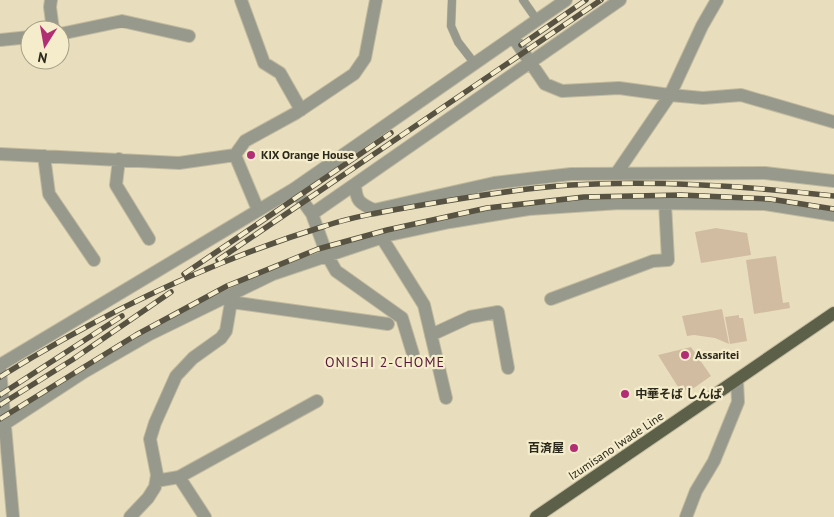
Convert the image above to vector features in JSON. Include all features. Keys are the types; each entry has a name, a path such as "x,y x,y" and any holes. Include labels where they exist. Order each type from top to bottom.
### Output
{"main road":[{"name":"Izumisano Iwade Line","path":"536,517 834,314"}],"street":[{"path":"51,0 52,20"},
{"path":"241,0 264,63 280,73 301,110"},
{"path":"0,154 179,163 235,155 245,141 301,110 354,74 365,58 376,0"},
{"path":"13,517 3,425 0,367 294,189 566,0"},
{"path":"312,214 620,0"},
{"path":"616,174 670,95 702,26 717,0"},
{"path":"70,32 122,21 189,36"},
{"path":"513,37 545,84 562,91 619,88 703,98 741,95 834,122"},
{"path":"0,40 20,38"},
{"path":"235,155 258,210"},
{"path":"44,156 49,194 94,260"},
{"path":"119,159 116,185 149,239"},
{"path":"355,184 356,196 361,204 374,210 494,183 571,174 765,173 834,181"},
{"path":"294,189 312,214 327,255 336,271 402,318 413,354"},
{"path":"3,425 84,372 150,334 229,299 273,274 382,238 450,222 529,209 620,203 765,204 834,215"},
{"path":"551,299 653,261 668,260 665,203"},
{"path":"382,238 424,305 446,398"},
{"path":"229,299 388,324"},
{"path":"134,515 155,487 157,476 150,439 155,423 176,376 193,358 221,338 226,331 229,299"},
{"path":"431,335 470,317 498,312 508,368"},
{"path":"686,517 696,491 714,461 738,402 737,380"},
{"path":"156,481 179,477 317,401"},
{"path":"179,477 205,517"}],"lane":[{"path":"452,0 451,26 458,42 475,64"},
{"path":"523,0 537,20"}],"building":[{"path":"716,228 747,233 751,255 701,263 695,232"},
{"path":"776,256 783,303 789,302 790,308 754,314 746,260"},
{"path":"722,309 729,344 715,338 687,336 682,316"},
{"path":"739,315 739,318 743,318 747,341 730,344 725,317"},
{"path":"691,347 711,376 691,390 680,390 658,355"}],"railway":[{"path":"521,45 586,0"},
{"path":"218,260 601,0"},
{"path":"184,274 391,133"},
{"path":"0,377 77,332 158,291 282,240 363,216 482,195 571,185 637,183 703,185 769,189 834,196"},
{"path":"0,419 136,335 227,286 318,249 387,230 487,208 584,197 681,195 770,199 834,209"},
{"path":"0,405 72,360 171,292"},
{"path":"0,395 122,316"}],"place":[{"name":"KIX Orange House","path":"251,155"},
{"name":"Assaritei","path":"685,355"},
{"name":"中華そば しんば","path":"625,394"},
{"name":"百済屋","path":"574,448"}],"district":[{"name":"ONISHI 2-CHOME","path":"385,362"}]}
